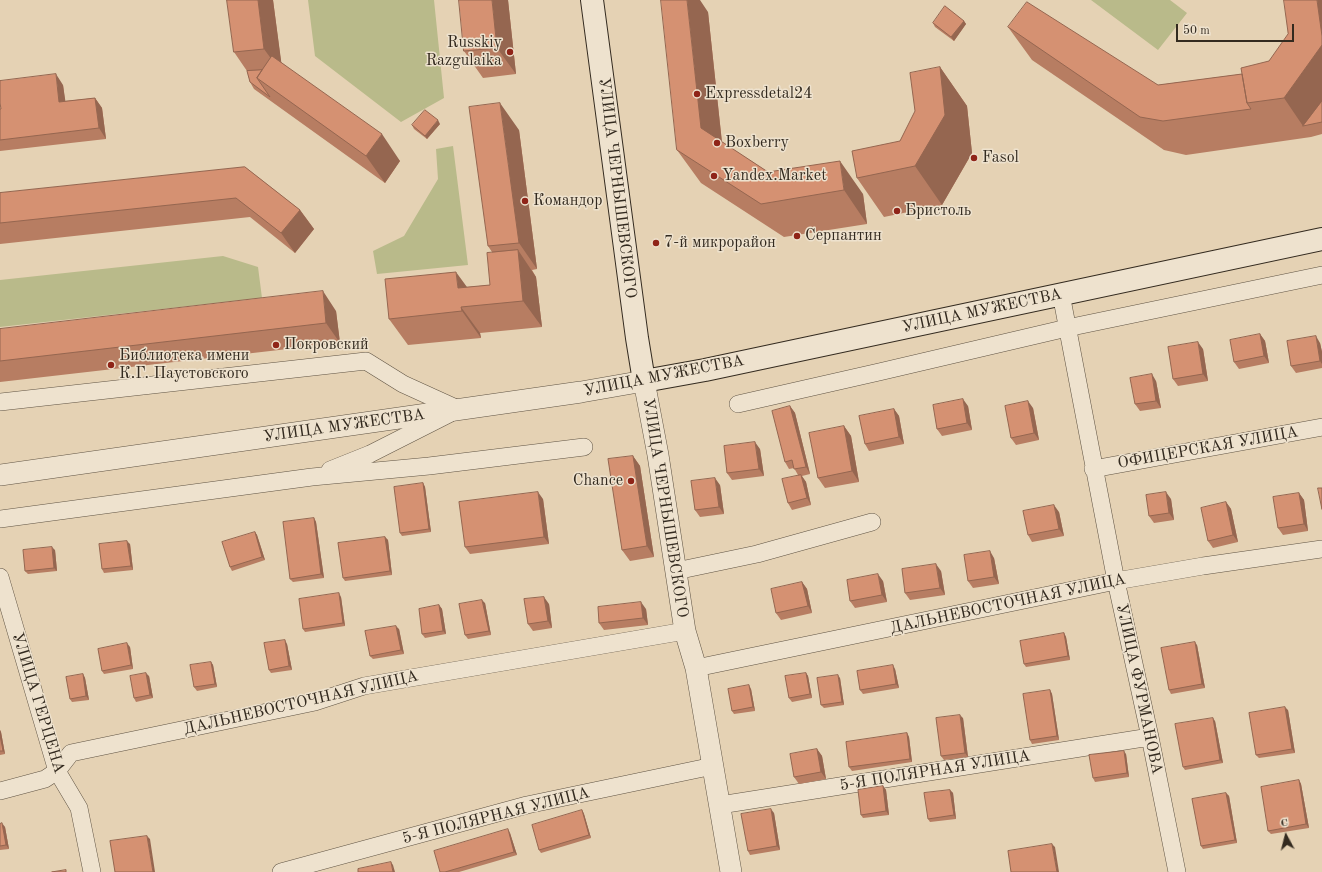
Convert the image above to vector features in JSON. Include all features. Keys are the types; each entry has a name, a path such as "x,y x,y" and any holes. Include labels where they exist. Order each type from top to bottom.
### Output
{"main road":[{"name":"УЛИЦА ЧЕРНЫШЕВСКОГО","path":"592,0 636,338 644,381"},
{"name":"УЛИЦА МУЖЕСТВА","path":"644,381 705,370 1322,239"}],"street":[{"path":"738,404 1067,328 1322,275"},
{"name":"УЛИЦА ФУРМАНОВА","path":"1061,294 1116,582 1150,737 1177,872"},
{"path":"0,402 366,361 403,384 458,409"},
{"name":"УЛИЦА МУЖЕСТВА","path":"0,475 581,392 644,381"},
{"name":"УЛИЦА ЧЕРНЫШЕВСКОГО","path":"644,381 686,631 696,668 731,872"},
{"path":"312,477 370,454 458,409"},
{"name":"ОФИЦЕРСКАЯ УЛИЦА","path":"1094,469 1322,427"},
{"path":"0,519 312,477 429,466 584,447"},
{"path":"676,571 757,554 872,522"},
{"name":"ДАЛЬНЕВОСТОЧНАЯ УЛИЦА","path":"696,668 1116,582 1203,566 1322,549"},
{"name":"УЛИЦА ГЕРЦЕНА","path":"0,577 57,771 79,808 92,872"},
{"name":"ДАЛЬНЕВОСТОЧНАЯ УЛИЦА","path":"0,790 45,779 57,771 71,753 315,702 364,686 686,631"},
{"name":"5-Я ПОЛЯРНАЯ УЛИЦА","path":"720,805 1150,737"},
{"name":"5-Я ПОЛЯРНАЯ УЛИЦА","path":"281,872 527,805 713,766"}],"green space":[{"path":"308,0 434,0 444,98 401,122 315,56"},
{"path":"1091,0 1170,0 1187,13 1158,50"},
{"path":"453,146 468,265 377,274 373,251 404,236 438,179 436,149"},
{"path":"223,256 258,267 262,298 0,327 0,280"}],"building":[{"path":"227,0 258,0 264,49 234,52"},
{"path":"459,0 492,0 497,48 464,51"},
{"path":"661,0 687,0 701,128 768,172 840,161 844,190 761,204 677,150"},
{"path":"1284,0 1317,0 1322,45 1284,98 1247,103 1241,68 1269,61 1288,34"},
{"path":"1027,2 1158,85 1242,74 1247,103 1251,109 1163,121 1140,117 1008,27"},
{"path":"945,6 964,21 951,37 933,23"},
{"path":"272,56 382,134 366,156 257,78"},
{"path":"940,67 945,115 915,166 857,178 852,151 900,141 915,111 910,73"},
{"path":"262,70 257,78 270,97 250,82 247,71"},
{"path":"56,74 59,102 95,98 99,128 0,140 0,81"},
{"path":"1322,101 1322,122 1303,126"},
{"path":"500,103 519,243 488,246 469,107"},
{"path":"425,110 438,120 425,136 412,125"},
{"path":"245,167 300,210 281,233 236,198 0,223 0,193"},
{"path":"518,250 523,301 461,307 462,311 389,319 385,279 456,272 458,288 490,285 487,253"},
{"path":"323,291 326,323 0,361 0,329"},
{"path":"1260,334 1264,356 1234,362 1230,340"},
{"path":"1316,336 1320,361 1291,366 1287,341"},
{"path":"1198,342 1203,374 1173,379 1168,347"},
{"path":"1152,374 1156,401 1135,404 1130,378"},
{"path":"963,399 967,423 937,429 933,405"},
{"path":"1028,401 1034,433 1011,438 1005,406"},
{"path":"790,406 806,467 794,469 792,460 785,462 772,411"},
{"path":"894,409 899,437 865,444 859,416"},
{"path":"844,426 852,471 818,478 809,433"},
{"path":"755,442 759,469 727,473 724,446"},
{"path":"633,456 647,546 622,550 608,459"},
{"path":"801,475 807,498 788,503 782,479"},
{"path":"715,478 719,507 695,510 691,481"},
{"path":"423,483 429,529 400,533 394,487"},
{"path":"1318,488 1322,488 1322,509"},
{"path":"538,492 544,537 465,547 459,502"},
{"path":"1166,492 1169,513 1149,516 1146,495"},
{"path":"1299,493 1304,524 1278,528 1273,497"},
{"path":"1226,502 1233,535 1208,541 1201,508"},
{"path":"1054,505 1059,529 1028,535 1023,511"},
{"path":"314,518 321,574 290,579 283,522"},
{"path":"255,532 262,557 230,567 222,542"},
{"path":"385,537 390,571 343,578 338,543"},
{"path":"127,541 131,566 102,569 99,544"},
{"path":"52,547 54,568 25,571 23,550"},
{"path":"990,551 994,577 968,581 964,555"},
{"path":"936,564 940,588 905,593 902,569"},
{"path":"878,574 882,595 850,601 847,580"},
{"path":"802,582 808,606 776,613 771,589"},
{"path":"339,593 343,623 303,629 299,599"},
{"path":"544,597 548,621 528,624 524,599"},
{"path":"482,600 489,631 465,635 459,604"},
{"path":"641,602 643,618 599,623 598,607"},
{"path":"439,605 443,631 422,634 419,609"},
{"path":"396,626 401,650 370,656 365,631"},
{"path":"1064,633 1068,656 1024,664 1020,641"},
{"path":"285,640 289,666 269,670 264,643"},
{"path":"1195,642 1202,684 1169,690 1161,648"},
{"path":"127,643 131,665 102,671 98,649"},
{"path":"211,662 215,684 194,687 190,665"},
{"path":"893,665 896,684 860,690 857,671"},
{"path":"146,673 150,695 134,698 130,676"},
{"path":"806,673 810,694 789,698 785,676"},
{"path":"83,674 86,696 70,699 66,677"},
{"path":"838,675 842,702 821,705 817,678"},
{"path":"749,685 753,707 732,711 728,689"},
{"path":"1050,690 1057,736 1030,740 1023,694"},
{"path":"1285,707 1292,749 1256,755 1249,713"},
{"path":"960,715 965,753 941,756 936,718"},
{"path":"1213,718 1220,760 1183,767 1175,724"},
{"path":"907,733 910,759 849,767 846,742"},
{"path":"0,735 3,751 0,751"},
{"path":"817,749 821,772 794,777 790,754"},
{"path":"1124,751 1127,773 1093,778 1089,755"},
{"path":"1299,780 1306,824 1268,831 1261,787"},
{"path":"883,786 886,811 861,815 858,790"},
{"path":"950,790 954,815 928,819 924,793"},
{"path":"1226,793 1235,840 1201,846 1192,799"},
{"path":"771,809 777,846 748,851 741,814"},
{"path":"582,810 589,835 539,850 532,825"},
{"path":"2,823 6,845 0,846 0,824"},
{"path":"508,829 514,852 445,872 440,872 434,851"},
{"path":"147,836 153,872 115,872 110,841"},
{"path":"1052,844 1057,872 1011,872 1008,851"},
{"path":"391,862 393,872 358,872 358,869"},
{"path":"66,870 66,872 52,872"}],"place":[{"name":"Russkiy Razgulaika","path":"510,52"},
{"name":"Expressdetal24","path":"697,94"},
{"name":"Boxberry","path":"717,143"},
{"name":"Fasol","path":"974,158"},
{"name":"Yandex.Market","path":"714,176"},
{"name":"Командор","path":"525,201"},
{"name":"Бристоль","path":"897,211"},
{"name":"Серпантин","path":"797,236"},
{"name":"7-й микрорайон","path":"656,243"},
{"name":"Покровский","path":"276,345"},
{"name":"Библиотека имени К.Г. Паустовского","path":"111,365"},
{"name":"Chance","path":"631,481"}]}
